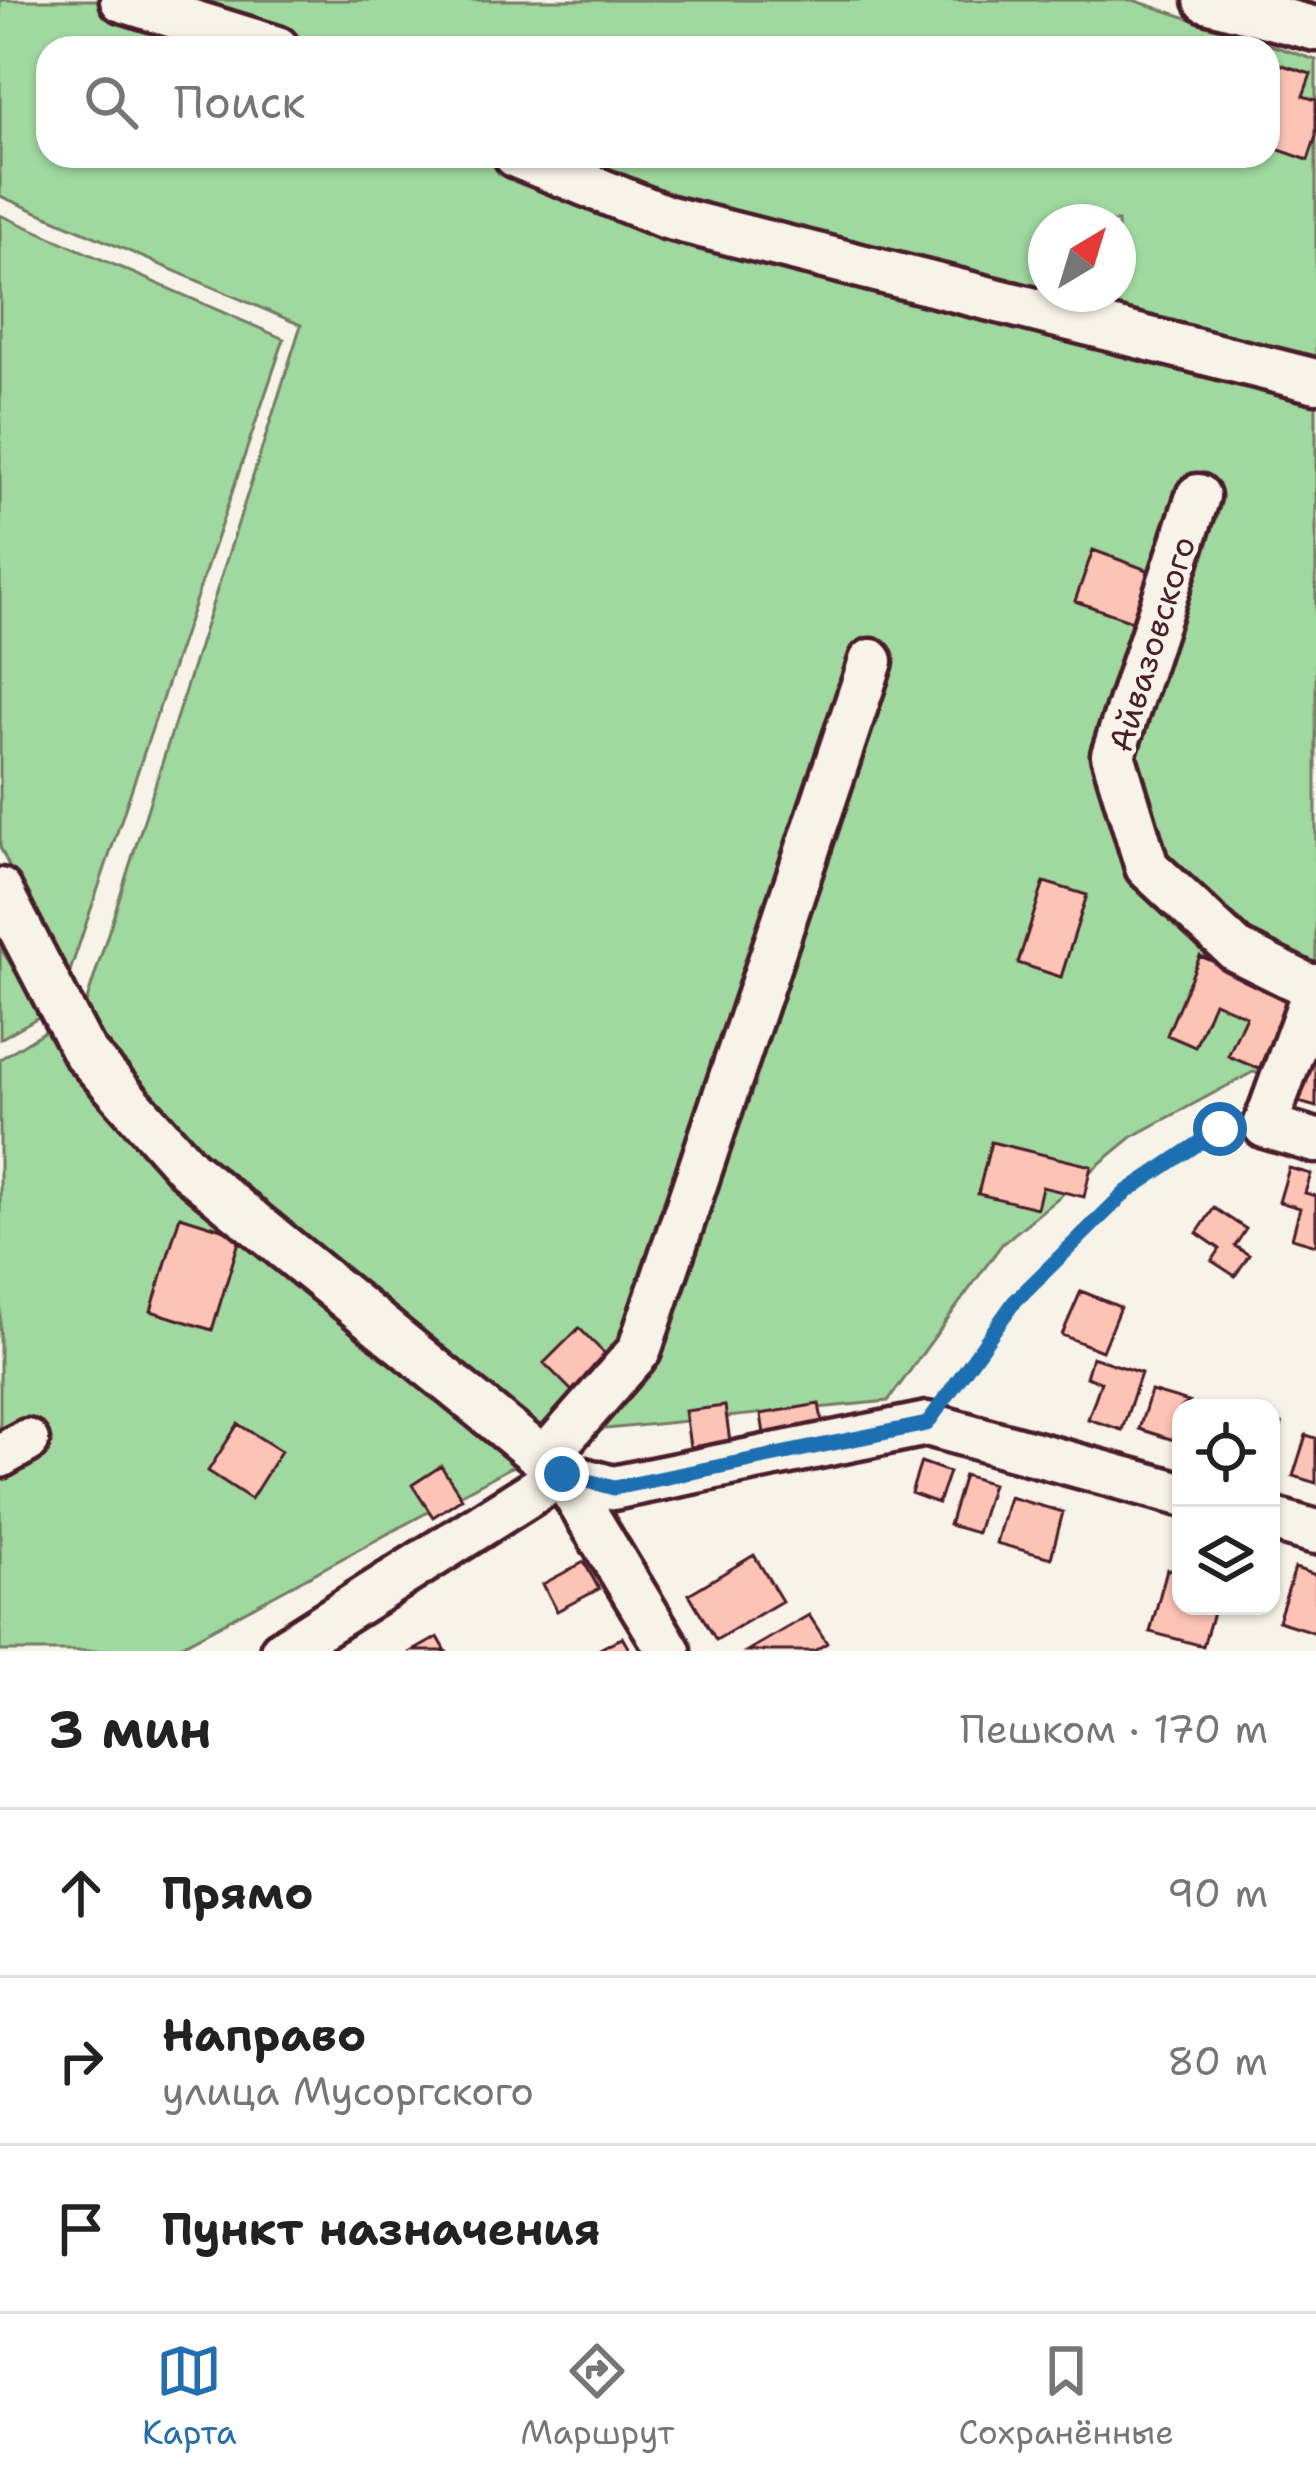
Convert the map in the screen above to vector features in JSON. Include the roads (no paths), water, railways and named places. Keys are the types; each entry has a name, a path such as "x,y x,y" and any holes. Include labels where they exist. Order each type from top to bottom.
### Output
{"street":[{"path":"122,0 238,36"},
{"path":"1206,0 1316,29"},
{"path":"546,168 666,217 1316,381"},
{"name":"Айвазовского","path":"1198,496 1112,755 1147,867 1236,950 1316,988 1265,1126 1316,1141"},
{"path":"305,1646 553,1466 639,1351 871,661"},
{"path":"0,890 84,1052 188,1168 553,1466 669,1651"},
{"path":"553,1466 614,1488 927,1424 1172,1492"},
{"path":"1280,1522 1316,1532"}]}
